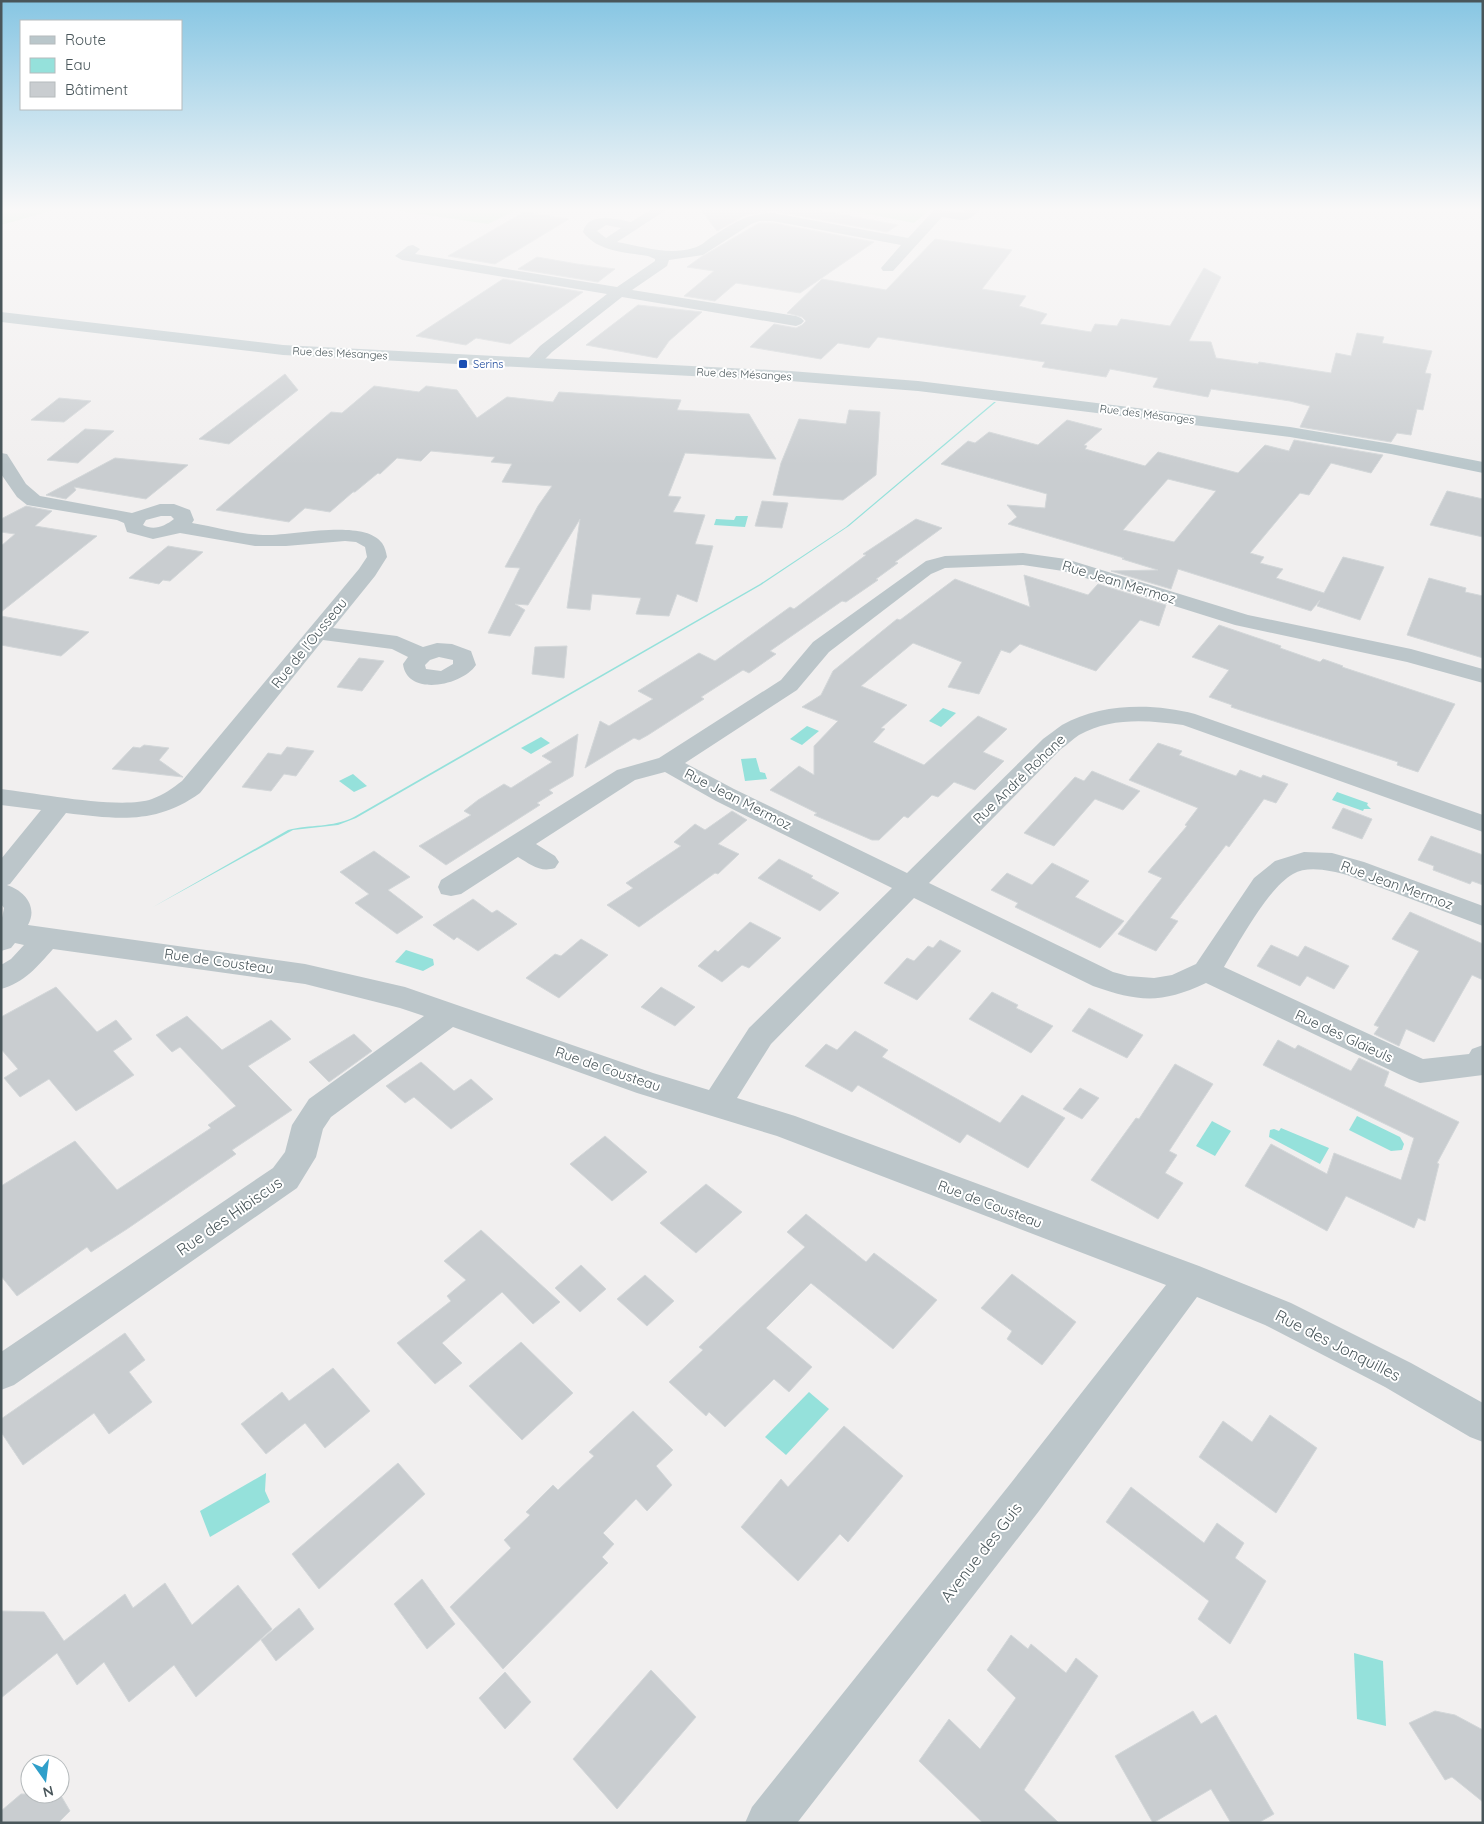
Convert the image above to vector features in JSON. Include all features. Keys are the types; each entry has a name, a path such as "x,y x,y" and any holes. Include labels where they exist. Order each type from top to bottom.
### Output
{"main road":[{"name":"Rue des Mésanges","path":"1,317 283,350 790,376 918,386 1290,432 1391,449 1483,468"}],"street":[{"path":"532,363 538,355 615,295"},
{"path":"638,295 796,321"},
{"name":"Rue de l'Ousseau","path":"1,458 22,490 34,501 120,515 135,520 152,511 174,510 185,517 181,524 176,527 245,540 296,540 347,535 370,542 377,552 375,562 318,633 191,787 176,798 160,806 126,812 1,797"},
{"name":"Rue Jean Mermoz","path":"1483,676 1412,656 1268,626 1066,565 1023,559 960,560 933,565 924,570 821,647 809,660 803,671 789,685 668,763 725,795 1103,979 1127,987 1162,988 1178,984 1206,971 1264,884 1284,867 1304,860 1332,862 1356,868 1483,916"},
{"path":"318,633 397,643 422,655"},
{"name":"Rue André Rohane","path":"717,1104 729,1088 760,1036 1052,744 1071,730 1101,718 1127,715 1160,715 1186,719 1483,824"},
{"path":"451,887 626,775 668,763"},
{"path":"1,878 59,804"},
{"path":"518,845 546,862"},
{"path":"1,893 7,894 17,903 19,914 6,937"},
{"name":"Rue de Cousteau","path":"6,937 48,937 305,974 405,998 648,1084 784,1125 1187,1277"},
{"path":"1,980 21,966 48,937"},
{"name":"Rue des Glaïeuls","path":"1206,971 1420,1071 1478,1065 1483,1056"},
{"name":"Rue des Hibiscus","path":"1,1373 285,1178 300,1157 308,1125 320,1108 449,1014"},
{"name":"Rue des Jonquilles","path":"1187,1277 1278,1314 1398,1375 1483,1424"},
{"name":"Avenue des Guis","path":"768,1823 1031,1490 1182,1292 1187,1277"}],"water":[{"path":"996,402 849,526 761,585 356,818 338,825 293,830 153,907 288,830 338,823 354,817 760,584 846,527"},
{"path":"736,516 748,516 745,527 714,525 716,519 734,520"},
{"path":"943,708 956,713 941,727 929,721"},
{"path":"807,726 819,731 802,745 790,739"},
{"path":"541,737 550,743 531,754 521,748"},
{"path":"756,758 760,772 765,773 767,779 745,781 741,759"},
{"path":"353,774 367,786 354,792 339,781"},
{"path":"1337,792 1368,803 1367,805 1371,809 1364,809 1363,811 1332,800"},
{"path":"406,950 433,959 434,965 423,971 395,962"},
{"path":"1357,1116 1400,1137 1404,1144 1402,1150 1391,1151 1349,1130"},
{"path":"1212,1121 1231,1131 1215,1156 1196,1146"},
{"path":"1281,1128 1329,1148 1320,1164 1269,1137 1270,1130 1279,1131"},
{"path":"809,1392 829,1409 786,1455 765,1437"},
{"path":"266,1473 265,1491 270,1502 210,1537 200,1511"},
{"path":"1354,1653 1383,1661 1386,1726 1357,1719"}],"building":[{"path":"478,295 579,295 510,344 476,338 466,345 416,336"},
{"path":"685,295 722,295 715,301"},
{"path":"805,295 1020,295 1026,296 1019,306 1047,314 1040,324 1091,332 1095,324 1117,326 1121,319 1170,326 1188,295 1212,295 1189,341 1211,342 1216,358 1258,364 1259,362 1331,373 1336,353 1351,356 1357,333 1384,337 1382,343 1432,351 1425,373 1431,374 1423,410 1417,409 1411,435 1397,433 1391,442 1300,427 1310,406 1290,401 1211,389 1208,397 1153,387 1158,378 1110,369 1106,377 1042,367 1045,362 878,337 869,348 838,343 821,359 750,347 774,324 796,328 806,321 802,317 787,313"},
{"path":"638,305 702,312 669,341 657,358 586,345"},
{"path":"285,374 298,390 229,444 199,439"},
{"path":"374,386 419,392 426,386 457,390 477,418 507,397 553,402 559,392 681,400 677,410 749,414 776,459 685,453 668,496 681,497 673,512 705,515 695,544 713,546 697,602 677,594 669,616 636,614 641,598 592,594 590,610 567,608 580,519 528,605 515,604 525,610 510,636 488,633 520,568 505,567 538,506 552,486 502,482 512,464 491,462 495,457 431,451 421,461 397,458 380,474 378,473 353,492 330,512 305,508 289,522 216,510 331,412 342,413"},
{"path":"59,398 91,401 64,422 31,420"},
{"path":"849,410 880,412 876,475 843,500 773,495 781,463 799,419 846,424"},
{"path":"1067,420 1102,429 1084,445 1087,446 1085,449 1145,466 1158,452 1238,473 1265,445 1289,451 1294,440 1383,455 1371,473 1331,463 1309,495 1300,493 1250,553 1264,557 1260,563 1283,569 1276,578 1324,593 1343,557 1384,567 1360,620 1317,606 1320,600 1311,611 1178,569 1171,589 1111,571 1158,570 1122,559 1124,558 1008,524 1017,517 1007,505 1045,508 1047,494 941,464 968,441 975,443 989,432 1038,445","holes":["1168,479 1216,491 1174,542 1123,530"]},
{"path":"85,429 114,431 78,463 47,460"},
{"path":"115,458 188,465 146,499 74,487 76,490 66,499 46,495"},
{"path":"1447,491 1483,499 1483,537 1430,525"},
{"path":"762,501 788,503 782,528 755,526"},
{"path":"26,506 52,511 35,526 97,536 1,612 1,546 15,534 1,532 1,519"},
{"path":"916,519 942,528 895,562 898,563 876,579 878,580 846,602 842,601 770,651 776,654 749,673 743,670 701,697 704,699 648,735 639,740 634,738 585,768 600,721 609,726 653,699 638,691 699,653 715,661 790,607 794,609 866,555 863,554"},
{"path":"168,546 203,552 170,581 163,580 159,584 129,578"},
{"path":"1024,575 1088,595 1098,584 1166,605 1159,626 1140,620 1096,671 1020,644 1010,653 1001,650 979,694 948,687 962,662 913,643 861,686 907,705 881,728 885,729 873,742 924,765 978,716 1007,729 983,752 1004,761 975,790 954,782 938,797 932,795 908,818 904,816 879,840 872,840 814,815 817,813 770,790 799,766 814,775 814,746 838,721 802,707 821,695 833,671 897,619 900,620 955,579 1030,607"},
{"path":"1429,578 1466,588 1465,592 1483,596 1483,658 1407,635"},
{"path":"1,616 89,632 61,656 1,645"},
{"path":"1219,625 1281,646 1280,648 1320,662 1323,659 1455,704 1418,772 1397,765 1398,762 1231,707 1232,705 1209,697 1229,670 1192,657"},
{"path":"567,646 564,678 532,674 535,647"},
{"path":"359,658 384,661 362,691 337,687"},
{"path":"578,734 573,776 549,790 553,793 537,803 540,805 446,865 419,846 471,815 464,811 478,800 504,784 511,788 552,762 542,756"},
{"path":"1158,743 1182,751 1179,755 1236,776 1240,770 1261,778 1263,775 1288,784 1276,803 1264,799 1229,847 1226,845 1170,918 1178,921 1156,951 1118,934 1162,878 1148,872 1187,826 1185,825 1198,808 1129,780"},
{"path":"144,745 169,748 159,760 183,777 112,769 133,747 140,748"},
{"path":"287,747 314,751 296,776 284,774 271,791 242,787 268,753 281,755"},
{"path":"1092,771 1140,791 1123,810 1095,799 1054,846 1024,833 1075,777 1084,781"},
{"path":"1343,808 1372,819 1362,839 1332,828"},
{"path":"732,811 747,820 718,844 739,854 718,874 715,873 639,927 607,905 633,888 626,883 681,846 674,842 695,824 705,830"},
{"path":"1431,836 1483,855 1483,885 1472,881 1470,884 1433,870 1434,866 1418,860"},
{"path":"374,851 410,877 388,890 423,917 397,934 355,903 369,894 340,872"},
{"path":"779,859 813,876 811,878 839,893 820,911 758,878"},
{"path":"1052,863 1089,881 1075,897 1124,921 1100,948 1015,907 1018,903 991,890 1007,873 1032,885"},
{"path":"473,899 492,913 497,910 517,924 478,951 457,937 454,940 433,925"},
{"path":"1410,912 1483,944 1483,980 1472,975 1434,1042 1406,1029 1399,1046 1374,1034 1379,1027 1374,1025 1419,951 1392,939"},
{"path":"750,922 781,938 749,968 742,965 722,982 698,966 715,950 718,952"},
{"path":"581,939 608,955 559,998 526,978 555,954 561,956"},
{"path":"940,940 961,951 917,1000 884,983 907,958 914,961 928,946 933,948"},
{"path":"1271,945 1298,957 1305,946 1349,966 1334,989 1307,976 1300,986 1257,966"},
{"path":"56,987 97,1032 116,1020 132,1039 113,1051 134,1075 76,1111 49,1079 20,1097 4,1078 18,1069 1,1049 1,1017"},
{"path":"661,987 695,1007 675,1026 641,1007"},
{"path":"992,992 1018,1005 1016,1008 1053,1026 1031,1053 969,1019"},
{"path":"1089,1008 1143,1035 1127,1058 1072,1031"},
{"path":"187,1016 222,1050 271,1020 291,1039 248,1066 292,1110 232,1150 236,1154 127,1229 91,1252 87,1247 17,1296 1,1276 1,1186 75,1141 117,1190 211,1128 208,1125 236,1106 180,1047 172,1052 156,1035"},
{"path":"855,1031 888,1050 882,1057 1000,1123 1022,1095 1065,1118 1028,1168 967,1134 960,1143 858,1085 852,1092 805,1066 826,1044 837,1050"},
{"path":"354,1034 372,1051 329,1082 309,1062"},
{"path":"1278,1040 1295,1049 1298,1045 1351,1071 1359,1058 1389,1072 1384,1086 1459,1122 1437,1163 1439,1164 1425,1221 1418,1218 1414,1228 1346,1196 1327,1231 1245,1186 1271,1144 1327,1174 1334,1153 1401,1180 1414,1138 1263,1065"},
{"path":"421,1062 454,1091 471,1079 493,1099 451,1129 414,1097 405,1103 386,1086"},
{"path":"1175,1064 1213,1084 1169,1151 1177,1155 1165,1173 1183,1183 1158,1219 1091,1180 1136,1118 1139,1119"},
{"path":"1080,1088 1099,1098 1082,1119 1063,1109"},
{"path":"605,1136 647,1172 612,1201 570,1164"},
{"path":"706,1184 742,1212 696,1253 660,1223"},
{"path":"806,1214 866,1262 874,1253 937,1300 893,1349 811,1283 766,1328 812,1367 789,1392 774,1379 725,1427 709,1412 706,1416 669,1382 703,1350 699,1347 805,1247 787,1232"},
{"path":"481,1230 560,1302 533,1324 502,1292 442,1343 462,1363 435,1384 397,1343 451,1301 447,1296 466,1280 444,1261"},
{"path":"581,1265 606,1289 580,1312 555,1288"},
{"path":"1012,1274 1076,1322 1042,1365 1007,1339 1012,1331 981,1308"},
{"path":"645,1275 674,1301 647,1326 617,1299"},
{"path":"125,1333 145,1360 129,1372 152,1402 109,1434 94,1413 23,1465 1,1432 1,1419"},
{"path":"521,1342 573,1393 522,1440 469,1386"},
{"path":"333,1368 370,1411 325,1448 305,1423 266,1454 241,1424 282,1392 289,1401"},
{"path":"633,1411 673,1450 656,1466 672,1485 647,1511 636,1499 603,1533 614,1544 602,1557 608,1563 503,1669 450,1607 511,1548 504,1540 530,1515 526,1512 553,1485 558,1490 594,1456 589,1452"},
{"path":"1270,1415 1317,1448 1276,1513 1199,1457 1223,1421 1252,1442"},
{"path":"844,1426 903,1476 848,1542 840,1534 798,1581 741,1527 781,1479 788,1487"},
{"path":"398,1463 425,1494 319,1589 292,1554"},
{"path":"1131,1487 1204,1543 1217,1523 1244,1543 1235,1558 1266,1581 1230,1644 1198,1619 1209,1601 1106,1522"},
{"path":"422,1579 455,1624 427,1649 394,1604"},
{"path":"165,1583 192,1625 238,1585 272,1629 196,1697 174,1665 129,1702 104,1662 77,1685 57,1653 1,1698 1,1611 44,1612 64,1641 125,1594 133,1608"},
{"path":"299,1608 314,1629 276,1661 261,1640"},
{"path":"1011,1635 1028,1649 1031,1644 1066,1673 1076,1658 1098,1676 1024,1790 1059,1823 983,1823 919,1761 949,1719 980,1749 1016,1698 987,1670"},
{"path":"651,1670 696,1717 617,1809 573,1759"},
{"path":"505,1672 531,1702 505,1729 479,1698"},
{"path":"1193,1711 1201,1724 1216,1715 1274,1814 1258,1823 1231,1823 1211,1789 1153,1823 1115,1756"},
{"path":"1435,1711 1455,1715 1483,1730 1483,1802 1452,1777 1445,1780 1409,1723"},
{"path":"20,1795 20,1804 66,1804 70,1811 58,1823 1,1823 1,1811"}],"place":[{"name":"Serins","path":"463,364"}]}
